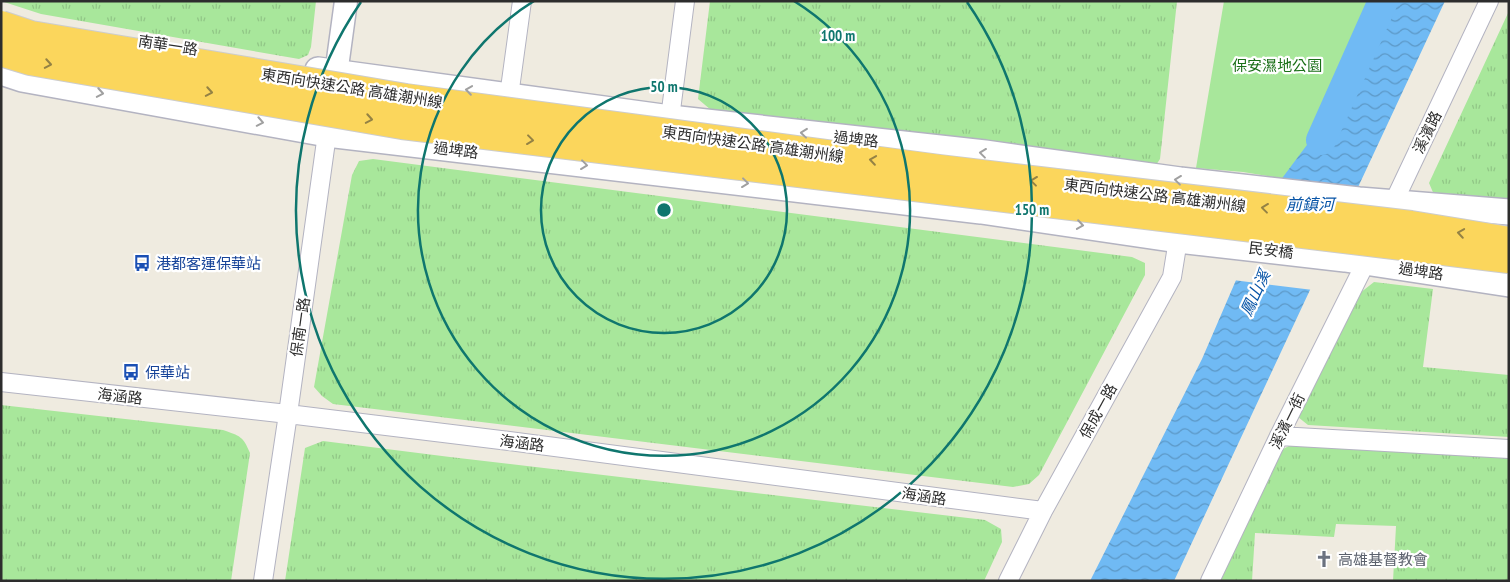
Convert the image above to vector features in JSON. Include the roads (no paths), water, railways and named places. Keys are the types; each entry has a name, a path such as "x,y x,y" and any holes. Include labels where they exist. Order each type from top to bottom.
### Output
{"highway":[{"name":"東西向快速公路 高雄潮州線","path":"1,25 32,35 406,98 940,170 1411,225 1509,241"},
{"name":"東西向快速公路 高雄潮州線","path":"1,52 30,61 402,125 1509,259"}],"main road":[{"name":"南華一路","path":"1,12 35,23 336,73"},
{"path":"1,72 32,80 327,134"},
{"name":"過埤路","path":"336,73 670,118 986,154 1227,185 1393,202"},
{"name":"過埤路","path":"327,134 971,210 1178,240 1210,242"},
{"path":"1393,202 1509,212"},
{"name":"民安橋","path":"1210,242 1332,258"},
{"name":"過埤路","path":"1332,258 1509,284"}],"street":[{"name":"保南一路","path":"263,581 346,1"},
{"path":"509,96 522,1"},
{"path":"670,118 685,1"},
{"name":"溪濱路","path":"1366,263 1489,1"},
{"name":"保成一路","path":"1008,581 1042,511 1172,277 1178,240"},
{"name":"溪濱一街","path":"1210,581 1279,436 1366,263"},
{"name":"海涵路","path":"1,382 529,443 1042,511"},
{"path":"1279,436 1509,450"}],"water":[{"name":"前鎮河","path":"1372,1 1445,1 1174,581 1090,581 1202,359 1277,185 1339,102"}],"waterway":[{"name":"鳳山溪","path":"1321,140 1383,1"}],"place":[{"name":"港都客運保華站","path":"142,263"},
{"name":"保華站","path":"131,372"},
{"name":"高雄基督教會","path":"1324,559"}],"park label":[{"name":"保安濕地公園","path":"1277,65"}]}
